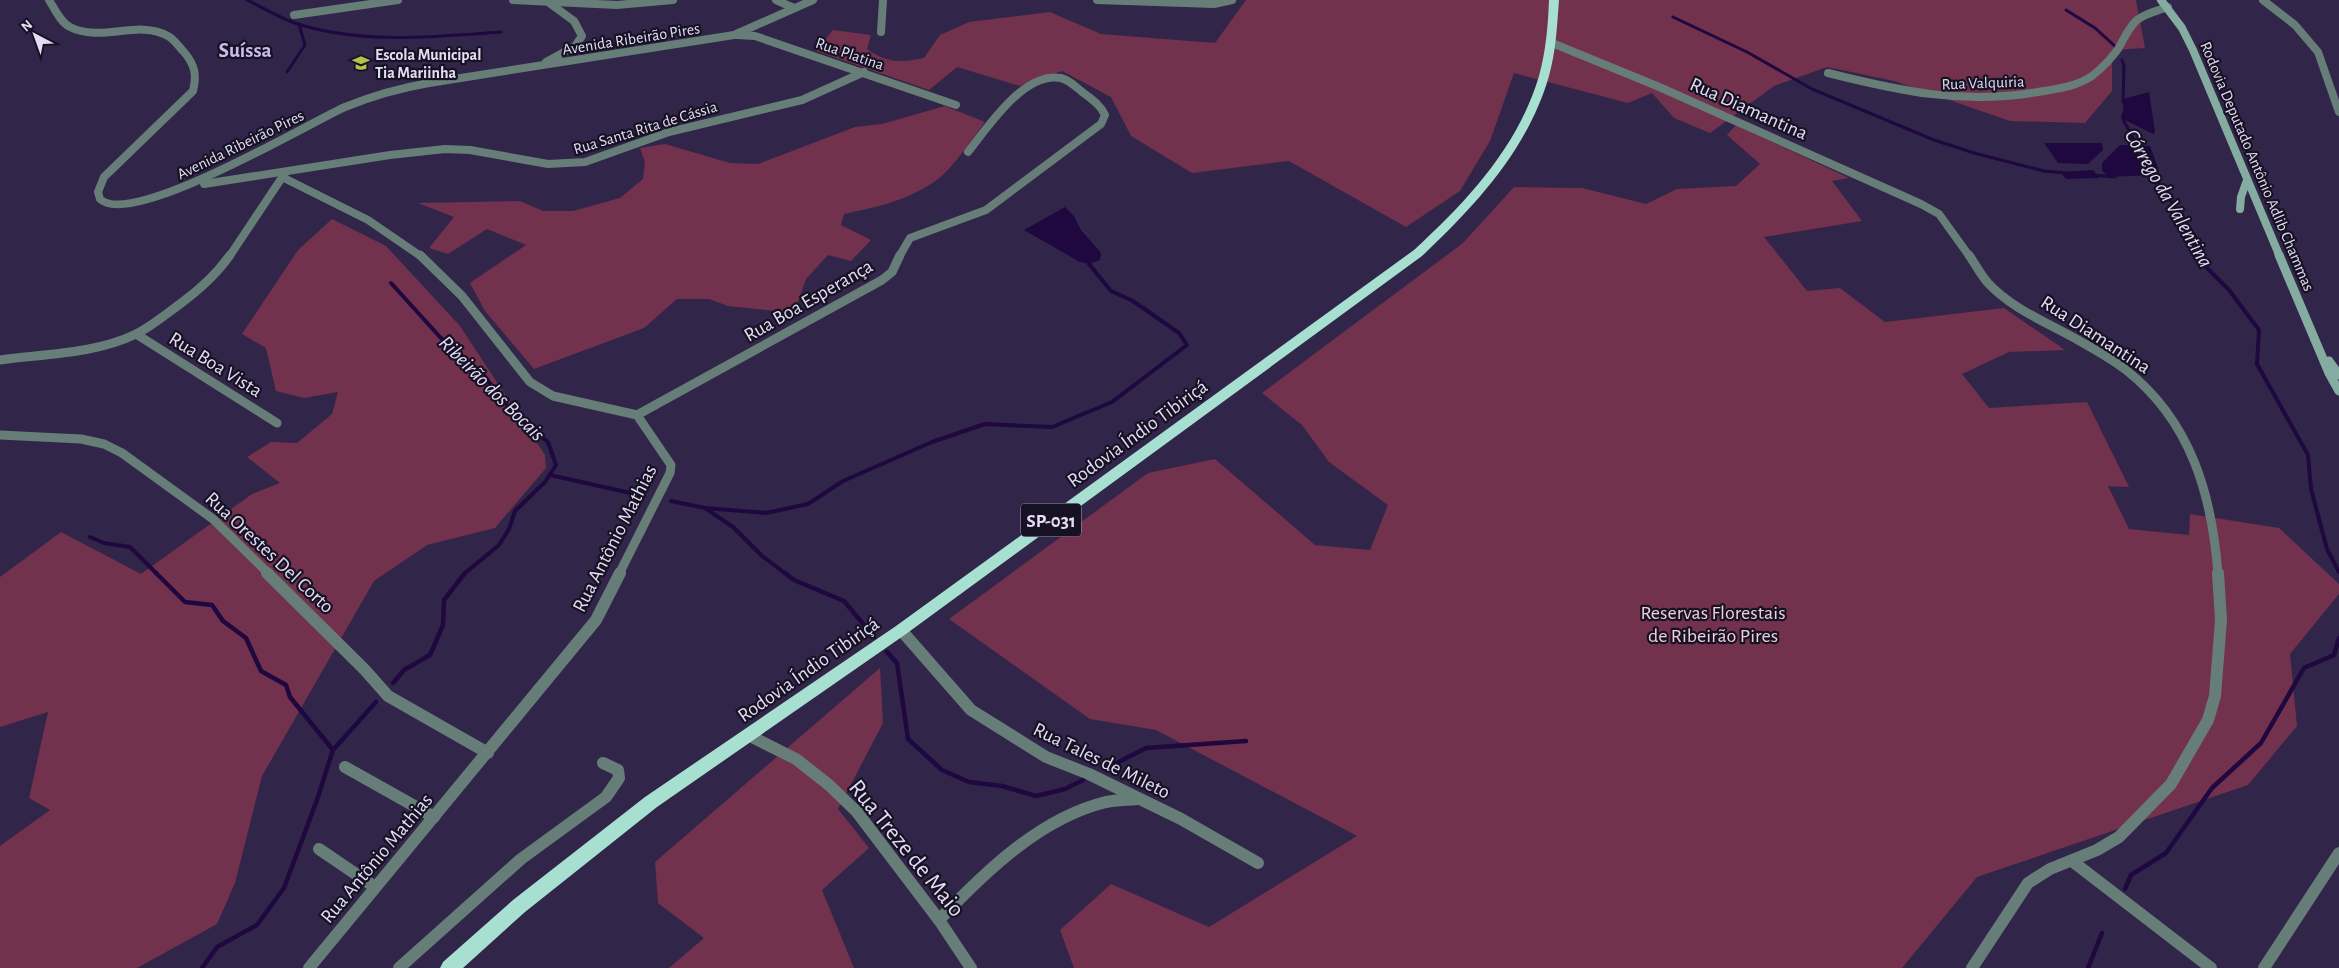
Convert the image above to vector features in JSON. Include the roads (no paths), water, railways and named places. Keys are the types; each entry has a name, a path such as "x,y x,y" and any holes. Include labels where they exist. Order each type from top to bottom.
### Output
{"highway":[{"name":"Rodovia Índio Tibiriçá","path":"449,968 519,906 643,808 901,630 1145,451 1335,316 1418,253 1445,229 1498,166 1521,133 1540,92 1548,67 1552,42 1554,0"}],"main road":[{"name":"Rodovia Deputado Antônio Adlib Chammas","path":"2161,0 2168,8 2193,50 2329,373 2339,391"},
{"path":"2240,209 2241,197 2247,180"},
{"name":"Rodovia Deputado Antônio Adlib Chammas","path":"2320,348 2339,375"}],"street":[{"name":"Avenida Ribeirão Pires","path":"49,0 64,22 80,30 142,31 166,35 192,61 197,70 197,80 193,91 104,177 97,190 98,198 102,203 112,205 129,203 190,186 343,108 365,99 408,87 734,35"},
{"path":"294,15 398,0"},
{"path":"513,0 617,5 673,0"},
{"path":"734,35 813,0"},
{"path":"881,32 883,0"},
{"path":"1097,0 1214,4 1232,0"},
{"path":"2263,0 2295,25 2318,52 2339,112"},
{"path":"538,66 575,46 582,36 582,32 577,24 546,1"},
{"path":"782,1 794,8"},
{"name":"Rua Valquiria","path":"1828,73 1911,94 1940,99 2007,98 2037,93 2069,86 2086,79 2101,68 2117,51 2130,28 2142,16 2168,8"},
{"name":"Rua Platina","path":"734,35 755,36 956,105"},
{"name":"Rua Diamantina","path":"1552,42 1794,147 1922,204 1939,214 1948,224 1988,283 2001,294 2125,369 2148,389 2181,431 2203,482 2215,539 2221,620 2215,696 2208,720 2171,784 2113,842 2036,876 2028,883 1972,968"},
{"name":"Rua Santa Rita de Cássia","path":"190,186 284,174 390,155 445,149 470,150 548,164 584,162 669,132 802,100 864,72"},
{"name":"Rua Boa Esperança","path":"638,415 882,280 892,272 903,248 910,238 975,214 995,204 1101,124 1105,115 1098,104 1070,82 1058,78 1045,80 1026,87 1015,96 968,152"},
{"path":"0,360 82,349 136,334 163,318 196,292 223,265 284,174 390,233 416,251 452,286 530,382 541,391 554,396 638,415"},
{"name":"Rua Boa Vista","path":"136,334 277,423"},
{"name":"Rua Antônio Mathias","path":"309,968 596,620 670,473 671,465 638,415"},
{"name":"Rua Orestes Del Corto","path":"0,435 81,439 104,444 122,453 213,519 365,670 388,696 488,753"},
{"name":"Rua Tales de Mileto","path":"901,630 970,710 1046,757 1089,774 1181,818 1258,863"},
{"name":"Rua Treze de Maio","path":"748,735 796,759 829,785 850,805 890,854 939,920 971,968"},
{"path":"399,968 521,859 606,797 619,778 618,770 611,765 602,763"},
{"path":"345,767 434,817"},
{"path":"939,920 961,896 994,867 1015,850 1054,825 1090,807 1108,801 1138,799"},
{"path":"319,849 375,887"},
{"path":"2264,968 2339,854"},
{"path":"2072,861 2211,968"}],"waterway":[{"path":"247,0 292,22 343,34 395,38 501,32"},
{"name":"Córrego da Valentina","path":"2066,10 2095,28 2117,48"},
{"path":"1673,17 1747,52 1812,89 1934,140 1974,153 2044,171 2066,173"},
{"path":"287,72 305,45 299,24"},
{"name":"Córrego da Valentina","path":"2122,60 2124,66 2123,102"},
{"name":"Córrego da Valentina","path":"2123,114 2123,119 2138,148"},
{"name":"Córrego da Valentina","path":"2151,172 2196,237 2201,257"},
{"path":"2092,175 2115,177"},
{"name":"Córrego da Valentina","path":"2201,255 2203,264 2229,290 2259,330 2257,364 2308,455 2311,489 2327,549 2339,572"},
{"path":"705,508 766,513 808,504 843,481 932,442 985,424 1052,427 1112,402 1187,345 1179,333 1133,301 1111,291 1089,264"},
{"name":"Ribeirão dos Bocais","path":"391,283 440,337 482,373 516,417 548,442 556,465 545,482 515,511 509,529 499,545 465,573"},
{"path":"550,475 644,496"},
{"path":"671,501 705,508"},
{"path":"705,508 733,527 761,555 786,574"},
{"path":"90,537 104,543 130,547 185,602 212,605 223,621 246,638 261,671 286,685 290,697 333,750"},
{"name":"Ribeirão dos Bocais","path":"393,683 404,670 430,655 443,625 444,600 465,573"},
{"path":"785,573 794,580 844,601 874,637"},
{"name":"Córrego da Valentina","path":"2125,889 2131,875 2166,853 2212,788 2261,743 2304,668 2334,655 2339,638"},
{"path":"887,652 897,663 908,739 942,770 969,782 1002,786 1036,796 1065,789 1083,780"},
{"name":"Ribeirão dos Bocais","path":"333,750 376,702"},
{"path":"1109,767 1146,748 1246,741"},
{"name":"Ribeirão dos Bocais","path":"202,968 217,947 257,925 284,888 317,800 333,750"},
{"name":"Córrego da Valentina","path":"2088,968 2102,933"}],"place":[{"name":"Escola Municipal Tia Mariinha","path":"361,63"}],"district":[{"name":"Suíssa","path":"245,50"}],"park label":[{"name":"Reservas Florestais de Ribeirão Pires","path":"1713,624"}]}
